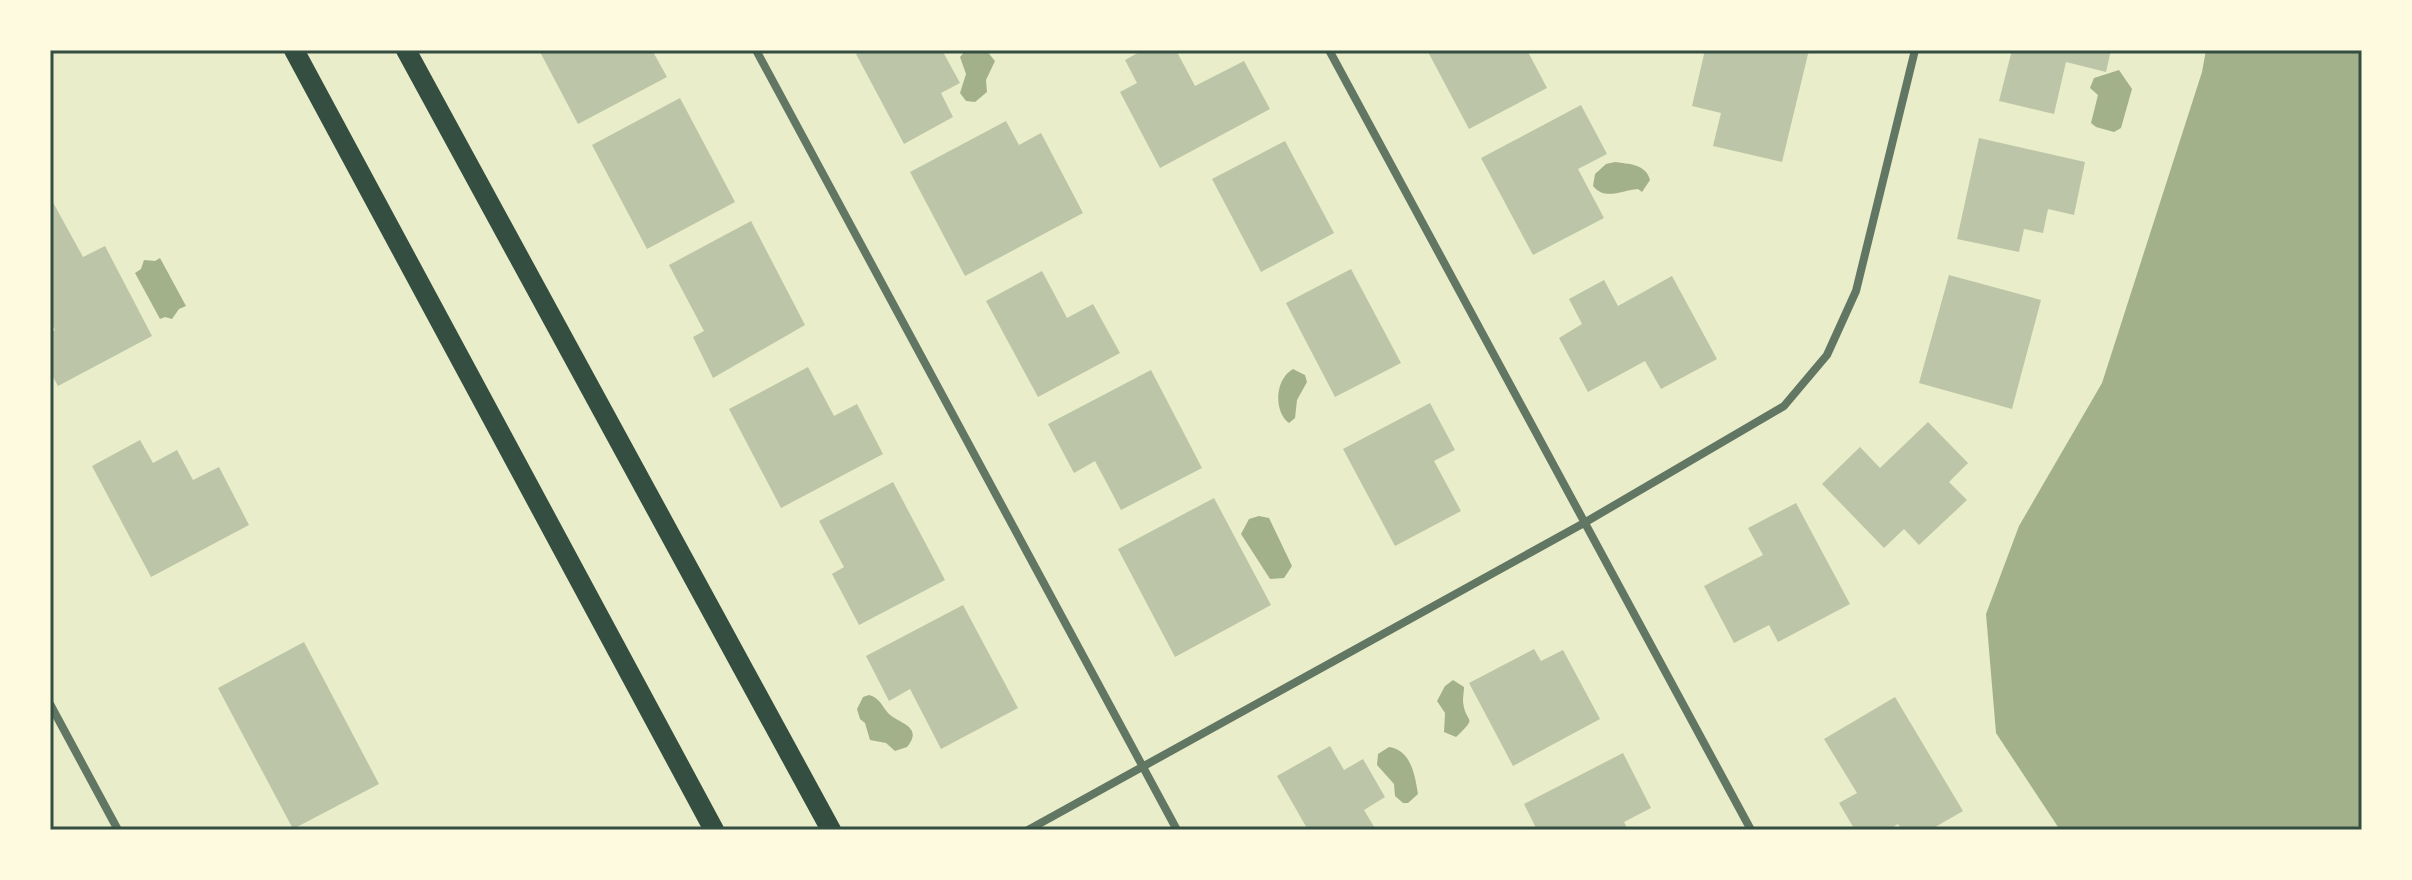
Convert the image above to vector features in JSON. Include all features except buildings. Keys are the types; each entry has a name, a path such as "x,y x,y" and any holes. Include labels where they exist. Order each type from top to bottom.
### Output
{"main road":[{"path":"294,50 714,830"},
{"path":"406,50 831,830"}],"street":[{"path":"756,50 1177,830"},
{"path":"1329,50 1751,830"},
{"path":"1028,830 1584,523 1784,406 1827,355 1856,291 1915,50"},
{"path":"50,704 118,830"}],"shaded area":[{"path":"966,50 986,50 995,61 986,80 987,92 975,102 966,101 960,93 966,74 960,57"},
{"path":"2206,50 2362,50 2362,830 2060,830 1996,733 1986,614 2019,526 2102,383 2202,72"},
{"path":"2119,70 2132,89 2121,128 2114,132 2091,123 2098,95 2090,88 2094,78"},
{"path":"1615,162 1645,171 1650,180 1642,192 1638,189 1608,194 1593,186 1595,174 1606,164"},
{"path":"160,258 186,306 179,309 172,319 160,319 135,273 141,269 144,260"},
{"path":"1293,369 1305,375 1307,382 1297,400 1295,418 1289,423 1281,411 1278,396 1282,381"},
{"path":"1259,516 1269,518 1292,566 1284,578 1270,579 1241,534 1249,519"},
{"path":"1453,680 1464,687 1464,708 1469,719 1468,725 1456,737 1444,732 1445,713 1437,701 1445,686"},
{"path":"869,695 911,730 912,740 907,747 895,751 886,743 870,740 857,709 863,697"},
{"path":"1389,747 1407,758 1413,772 1418,794 1408,803 1395,796 1394,784 1377,765 1378,754"}]}
